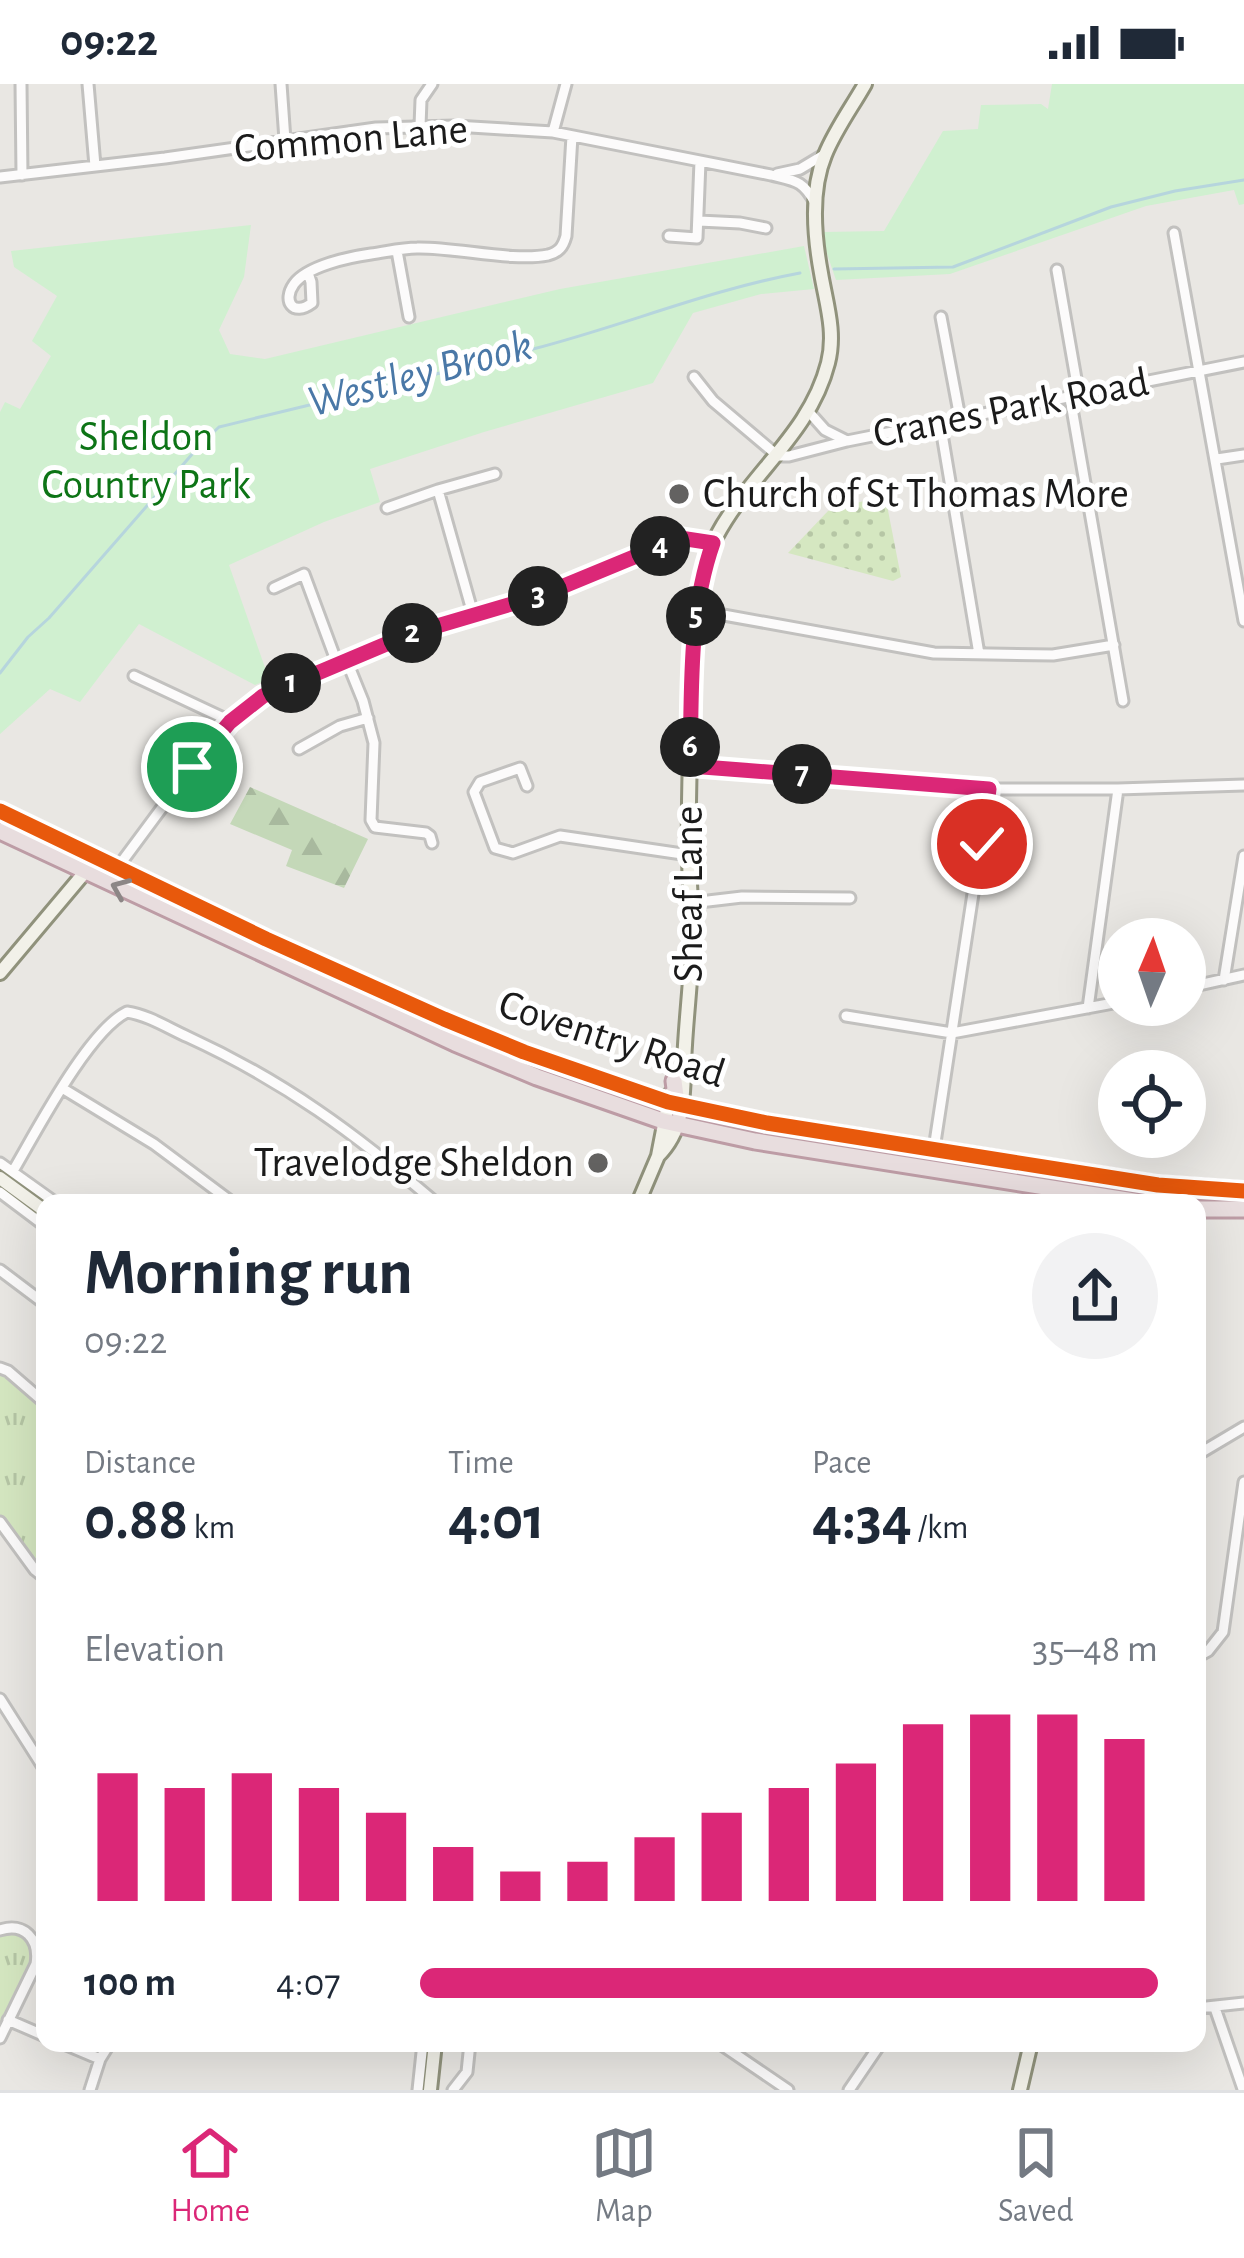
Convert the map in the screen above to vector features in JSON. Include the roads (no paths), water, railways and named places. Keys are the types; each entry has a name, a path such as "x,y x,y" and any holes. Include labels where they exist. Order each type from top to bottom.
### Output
{"highway":[{"name":"Coventry Road","path":"0,811 548,1067 673,1115 766,1123 794,1134 936,1158 1244,1191"},
{"path":"0,820 78,857 85,872"},
{"name":"Coventry Road","path":"0,831 537,1077 755,1141 936,1158"},
{"path":"673,1115 680,1081"},
{"path":"936,1158 980,1175 1093,1194"},
{"path":"1206,1209 1244,1209"}],"street":[{"path":"21,84 22,175"},
{"path":"88,84 95,166"},
{"path":"281,84 285,140"},
{"path":"420,126 421,100 432,84"},
{"path":"554,133 566,84"},
{"name":"Sheaf Lane","path":"680,1081 692,958 690,766 701,580 721,529 747,489 794,436 824,380 832,338 819,262 818,176 860,86"},
{"name":"Common Lane","path":"0,177 420,126 572,136 798,181 815,203"},
{"path":"308,274 345,258 416,248 544,256 559,250 566,236 572,136"},
{"path":"771,175 800,169 825,154"},
{"path":"669,236 702,238 700,161"},
{"path":"699,221 752,219 766,228"},
{"path":"1174,233 1244,621"},
{"path":"397,251 409,317"},
{"path":"1057,270 1123,701"},
{"path":"940,316 960,418"},
{"name":"Cranes Park Road","path":"778,456 1244,362"},
{"path":"700,378 713,400 778,456"},
{"path":"704,412 713,400"},
{"path":"809,412 825,430 847,441"},
{"path":"940,422 979,654"},
{"path":"794,436 804,447 820,449"},
{"path":"1216,459 1244,454"},
{"path":"386,508 495,474"},
{"path":"438,490 473,614"},
{"path":"118,867 198,759 230,722 263,696 410,634 542,595 680,538 713,543"},
{"path":"274,588 304,574 368,718 374,742 371,820 375,827 426,833 432,842"},
{"path":"696,610 934,653 1052,655 1114,645"},
{"path":"134,676 230,722"},
{"path":"299,749 340,726 368,718"},
{"path":"690,766 989,789 1244,785"},
{"path":"527,786 520,768 480,782 474,792 495,848 513,853 560,836 689,855"},
{"path":"936,1158 989,789"},
{"path":"1088,1008 1118,789"},
{"path":"1224,980 1244,856"},
{"path":"0,973 85,872"},
{"path":"691,903 742,897 850,898"},
{"path":"1206,984 1244,976"},
{"path":"846,1016 952,1033 1098,1006"},
{"path":"6,1175 77,1064 114,1020 127,1012 215,1049 310,1102 425,1194"},
{"path":"62,1088 154,1144 221,1194"},
{"path":"641,1194 673,1115"},
{"path":"0,1162 6,1175 37,1194"},
{"path":"25,1188 36,1201"},
{"path":"0,1192 36,1219"},
{"path":"0,1270 36,1297"},
{"path":"0,1368 36,1395"},
{"path":"1206,1450 1243,1430"},
{"path":"1206,1652 1223,1632 1244,1482"},
{"path":"0,1522 36,1571"},
{"path":"0,1699 36,1756"},
{"path":"0,1930 26,1931 36,1946"},
{"path":"0,2038 36,1964"},
{"path":"1206,2008 1244,2003"},
{"path":"1215,2008 1243,2089"},
{"path":"8,2020 36,2032"},
{"path":"83,2052 100,2059"},
{"path":"90,2090 104,2052"},
{"path":"424,2052 430,2090"},
{"path":"418,2090 432,2052"},
{"path":"454,2090 467,2072 469,2052"},
{"path":"732,2052 788,2090"},
{"path":"849,2090 875,2052"},
{"path":"1020,2090 1029,2052"}],"waterway":[{"name":"Westley Brook","path":"834,269 953,267 1111,207 1244,180"},
{"name":"Westley Brook","path":"0,673 219,427 533,349 800,273"}],"place":[{"name":"Church of St Thomas More","path":"679,494"},
{"name":"Travelodge Sheldon","path":"598,1163"}],"park label":[{"name":"Sheldon Country Park","path":"146,462"}]}
